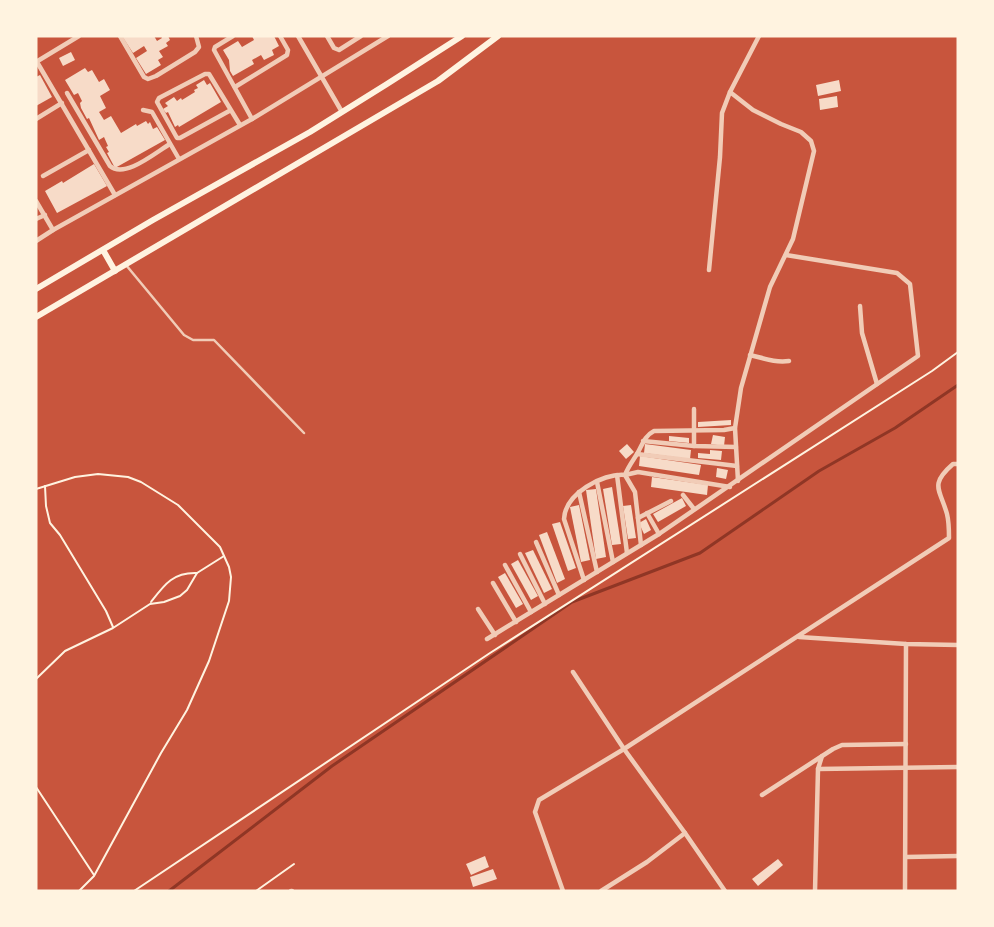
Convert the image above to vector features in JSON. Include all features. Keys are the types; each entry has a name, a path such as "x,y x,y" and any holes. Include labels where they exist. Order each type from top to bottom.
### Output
{"main road":[{"path":"36,289 342,112 462,36"},
{"path":"36,317 438,81 498,36"},
{"path":"103,250 115,271"}],"street":[{"path":"79,36 36,62 115,195"},
{"path":"120,36 144,77 148,79 195,52 200,47 196,36"},
{"path":"233,36 218,45 214,50 252,119"},
{"path":"235,87 286,55 288,50 280,36"},
{"path":"298,36 342,112"},
{"path":"327,36 334,48 339,50 361,36"},
{"path":"36,241 252,119 388,36"},
{"path":"709,270 720,157 722,113 730,92 759,36"},
{"path":"231,110 177,138 159,109 157,102 160,98 204,74 209,74 231,110 240,125"},
{"path":"730,92 754,110 801,132 811,141 814,151 794,239 770,287 741,388 735,428 738,481"},
{"path":"67,93 110,166 115,170 123,171 134,167 170,144"},
{"path":"36,119 62,104"},
{"path":"143,110 152,112 179,159"},
{"path":"43,176 89,150"},
{"path":"36,201 53,230"},
{"path":"36,219 44,215"},
{"path":"487,639 659,534 918,356 910,284 898,274 786,255"},
{"path":"860,306 862,333 877,384"},
{"path":"750,355 780,363 789,361"},
{"path":"694,409 694,446"},
{"path":"625,475 630,462 638,454 643,441 654,431 724,430 735,428"},
{"path":"643,441 694,446 736,447"},
{"path":"638,454 737,466"},
{"path":"563,891 535,812 539,800 624,749 949,538 950,526 947,512 937,485 944,472 953,464 958,464"},
{"path":"584,580 564,519 565,510 579,492 597,482 617,475 638,472 730,487"},
{"path":"617,475 627,553"},
{"path":"625,475 635,492 642,545"},
{"path":"597,482 613,562"},
{"path":"579,492 597,572"},
{"path":"683,495 694,509"},
{"path":"638,518 671,501"},
{"path":"647,513 659,534"},
{"path":"536,542 559,595"},
{"path":"520,554 545,604"},
{"path":"505,565 531,612"},
{"path":"493,583 516,622"},
{"path":"478,609 495,634"},
{"path":"798,637 906,644 958,645"},
{"path":"905,891 906,644"},
{"path":"574,672 624,749 686,833 725,891"},
{"path":"762,795 842,745 906,744"},
{"path":"815,891 818,769 822,756"},
{"path":"818,769 906,766 958,767"},
{"path":"601,891 647,862 686,833"},
{"path":"906,857 958,856"}],"lane":[{"path":"126,265 184,335 193,340 214,340 304,433"}],"path":[{"path":"134,891 490,653 932,371 958,352"},
{"path":"36,489 75,477 98,474 134,479 178,505 220,548 231,577 229,601 209,660 187,710 161,753 94,876 80,891"},
{"path":"45,486 46,506 50,523 60,535 106,611 113,628"},
{"path":"150,604 164,602 180,596 187,590 197,573 224,556"},
{"path":"36,679 65,651 113,628 150,604 162,588 172,579 182,574 197,573"},
{"path":"36,787 94,876"},
{"path":"256,891 294,864"}],"building":[{"path":"122,36 154,36 157,41 162,38 161,36 168,36 170,40 166,43 168,46 159,51 163,57 158,60 161,65 146,74 136,58 147,51 144,46 133,53"},
{"path":"252,36 274,36 279,46 272,50 274,55 264,60 261,55 252,60 254,64 233,76 230,71 229,60 223,50 238,41 242,47 254,40"},
{"path":"71,52 75,60 63,66 59,58"},
{"path":"85,68 88,72 92,70 99,82 104,79 110,90 100,96 106,108 99,112 104,120 111,116 121,133 136,124 137,126 146,121 148,124 150,122 153,129 157,127 165,140 115,168 107,153 109,152 106,147 108,146 104,137 99,140 89,118 87,119 81,108 80,103 82,101 78,93 74,95 65,80"},
{"path":"40,75 52,97 36,106 36,77"},
{"path":"204,80 207,85 210,83 221,102 179,127 178,125 175,127 168,112 166,113 163,109 168,106 165,103 174,97 177,101 181,98 182,100 195,92 194,90 198,88 196,85"},
{"path":"839,80 841,91 818,96 816,85"},
{"path":"837,96 838,107 820,110 819,99"},
{"path":"94,164 107,186 57,213 45,191 62,181 63,183"},
{"path":"731,420 731,425 698,427 698,422"},
{"path":"713,435 725,437 724,446 711,444"},
{"path":"669,436 689,438 689,443 669,441"},
{"path":"627,444 634,452 626,459 619,451"},
{"path":"645,444 691,450 690,459 644,453"},
{"path":"710,450 722,451 721,460 698,458 698,453 710,454"},
{"path":"640,456 701,465 699,475 639,466"},
{"path":"717,468 728,470 726,479 716,477"},
{"path":"652,477 708,485 707,495 651,487"},
{"path":"612,487 621,544 612,545 603,489"},
{"path":"596,489 606,557 596,559 586,490"},
{"path":"682,498 686,506 658,522 653,514"},
{"path":"579,505 590,560 581,562 570,507"},
{"path":"631,505 636,538 628,539 623,506"},
{"path":"646,519 651,530 644,534 639,523"},
{"path":"560,522 576,568 568,571 552,524"},
{"path":"547,532 565,579 557,583 539,535"},
{"path":"533,550 552,589 544,593 525,553"},
{"path":"518,560 538,596 531,600 511,564"},
{"path":"505,573 523,604 516,608 498,577"},
{"path":"485,856 489,867 471,875 466,864"},
{"path":"778,859 783,865 758,886 752,879"},
{"path":"493,869 497,879 473,887 470,877"}],"waterway":[{"path":"169,891 332,766 572,602 700,553 819,471 895,428 958,385"}]}
